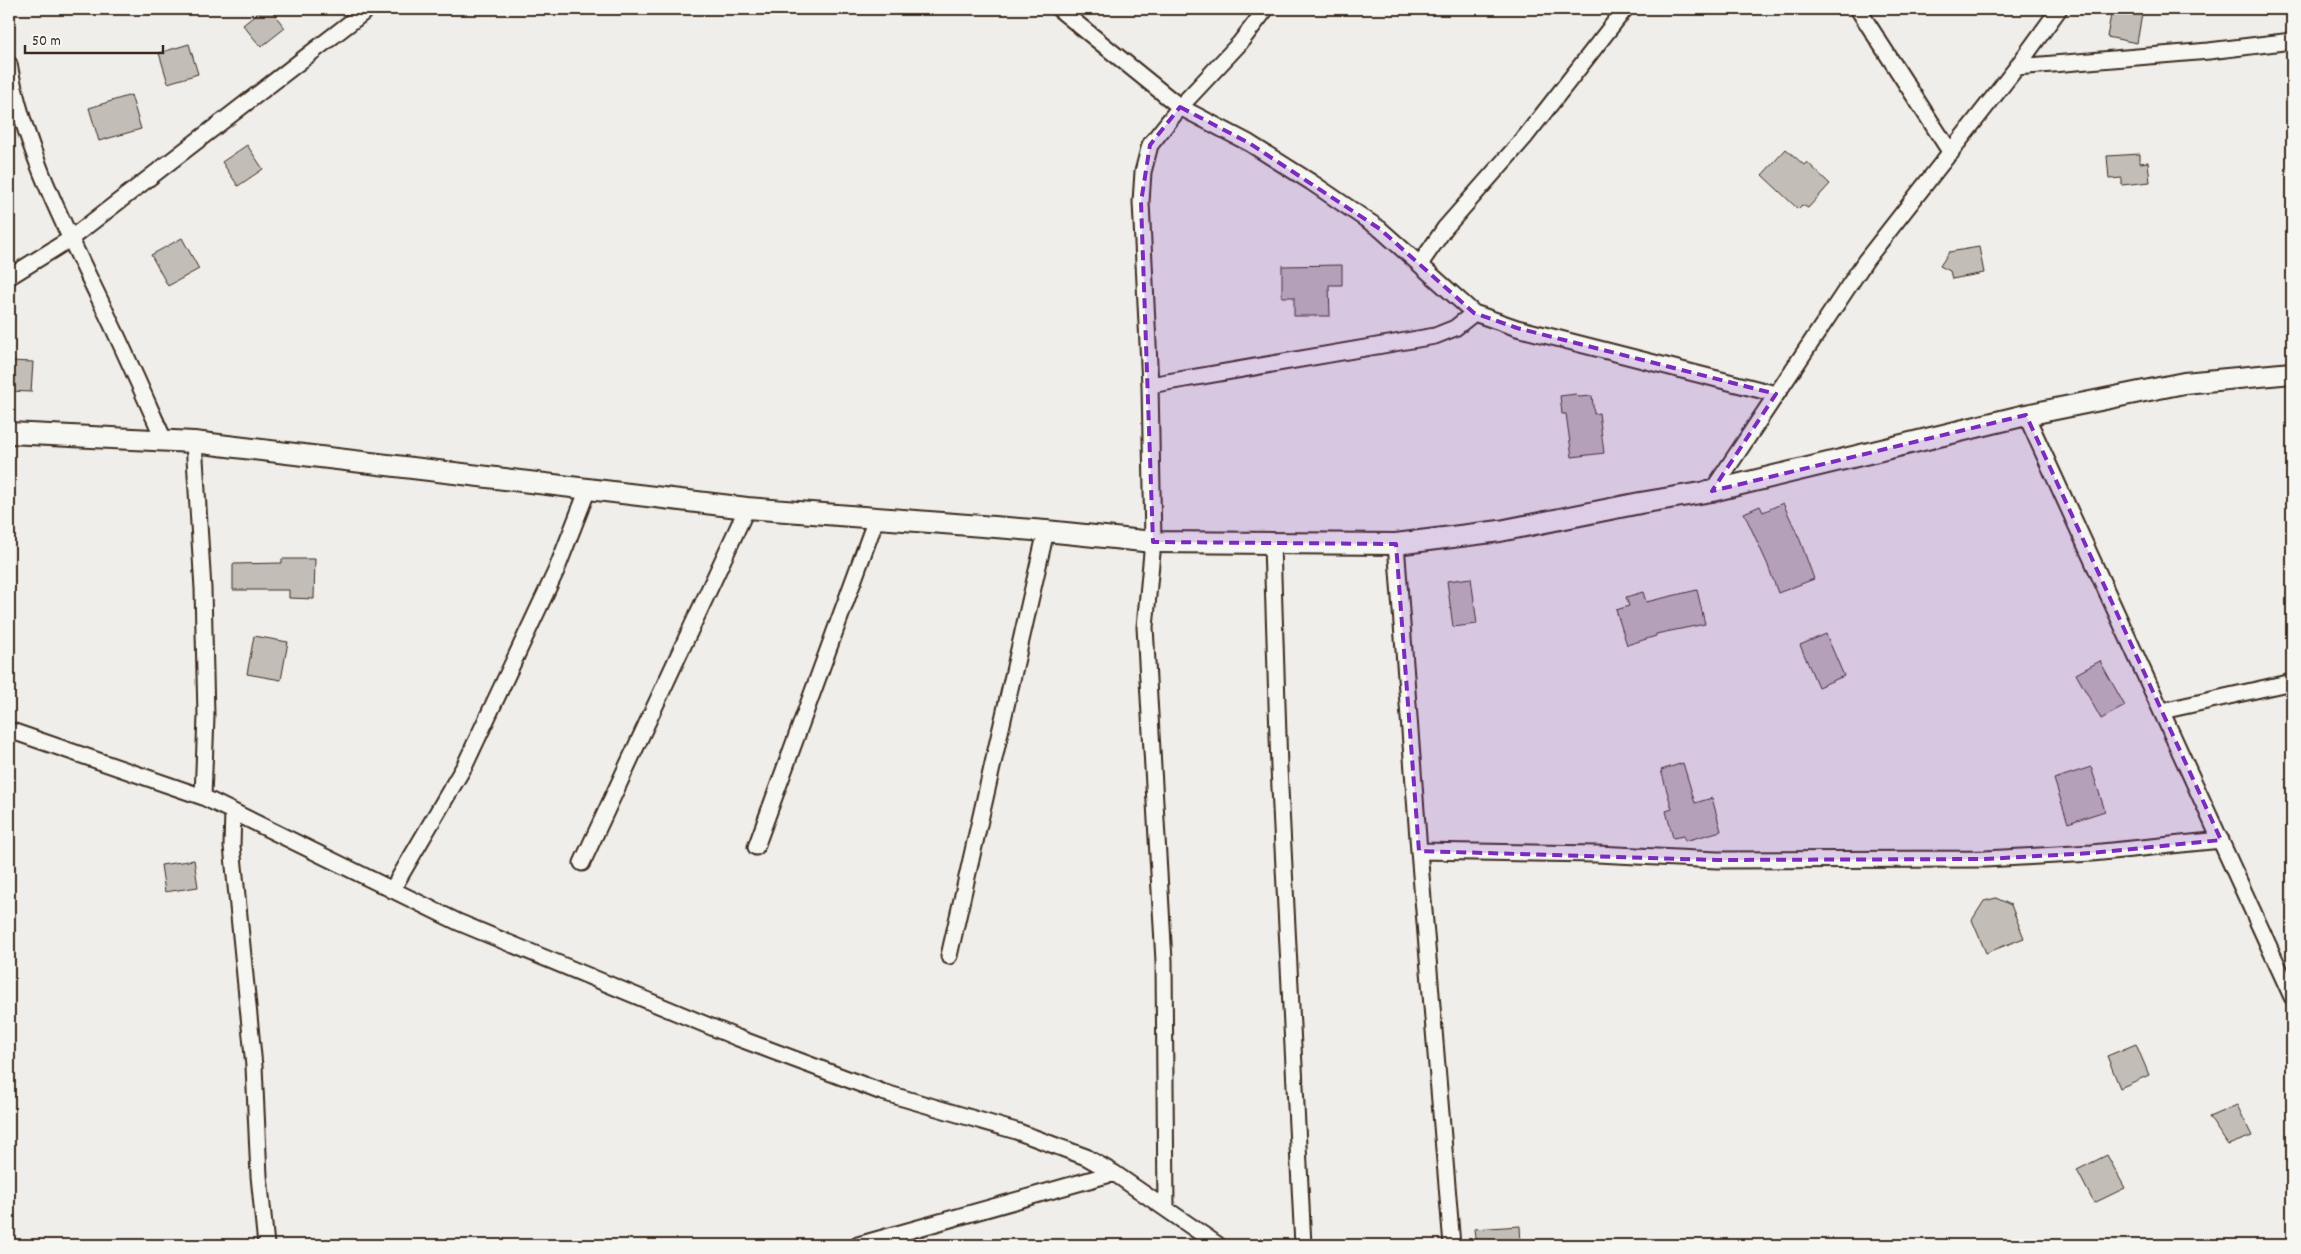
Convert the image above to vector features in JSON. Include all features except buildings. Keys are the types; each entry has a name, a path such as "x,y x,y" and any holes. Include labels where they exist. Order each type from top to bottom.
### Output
{"street":[{"path":"9,277 70,239 368,9"},
{"path":"1059,9 1180,107 1249,143 1380,229 1420,264 1454,298 1474,313 1517,328 1776,394"},
{"path":"1166,1210 1164,961 1145,627 1153,542 1150,385 1141,202 1143,172 1150,145 1180,107 1239,44 1266,9"},
{"path":"1420,264 1445,228 1525,137 1625,9"},
{"path":"1858,9 1951,153"},
{"path":"1712,491 1866,260 1951,153 2059,9"},
{"path":"2017,67 2208,51 2292,41"},
{"path":"9,64 24,129 70,239 164,440"},
{"path":"1150,385 1436,336 1455,328 1474,313"},
{"path":"9,432 194,442 747,508 1046,531 1153,542 1272,545 1396,544 1500,531 1640,502 1712,491 2026,415 2184,383 2292,373"},
{"path":"2026,415 2292,997"},
{"path":"194,442 203,588 206,716 203,797"},
{"path":"392,890 465,765 556,571 588,489"},
{"path":"582,863 747,508"},
{"path":"756,847 876,519"},
{"path":"949,956 1046,531"},
{"path":"1396,544 1419,851 1452,1245"},
{"path":"1272,545 1279,768 1303,1245"},
{"path":"2162,711 2292,682"},
{"path":"9,730 203,797 392,890 521,950 828,1074 1061,1147 1086,1157 1114,1173 1218,1245"},
{"path":"233,812 232,846 254,1066 259,1176 266,1245"},
{"path":"1419,851 1596,854 1717,860 1985,859 2092,853 2221,840"},
{"path":"858,1245 1114,1173"}],"highlighted area":[{"path":"1180,107 1249,143 1380,229 1474,313 1517,328 1776,394 1712,491 2026,415 2221,840 2092,853 1985,859 1717,860 1419,851 1396,544 1153,542 1141,202 1150,145"}]}
